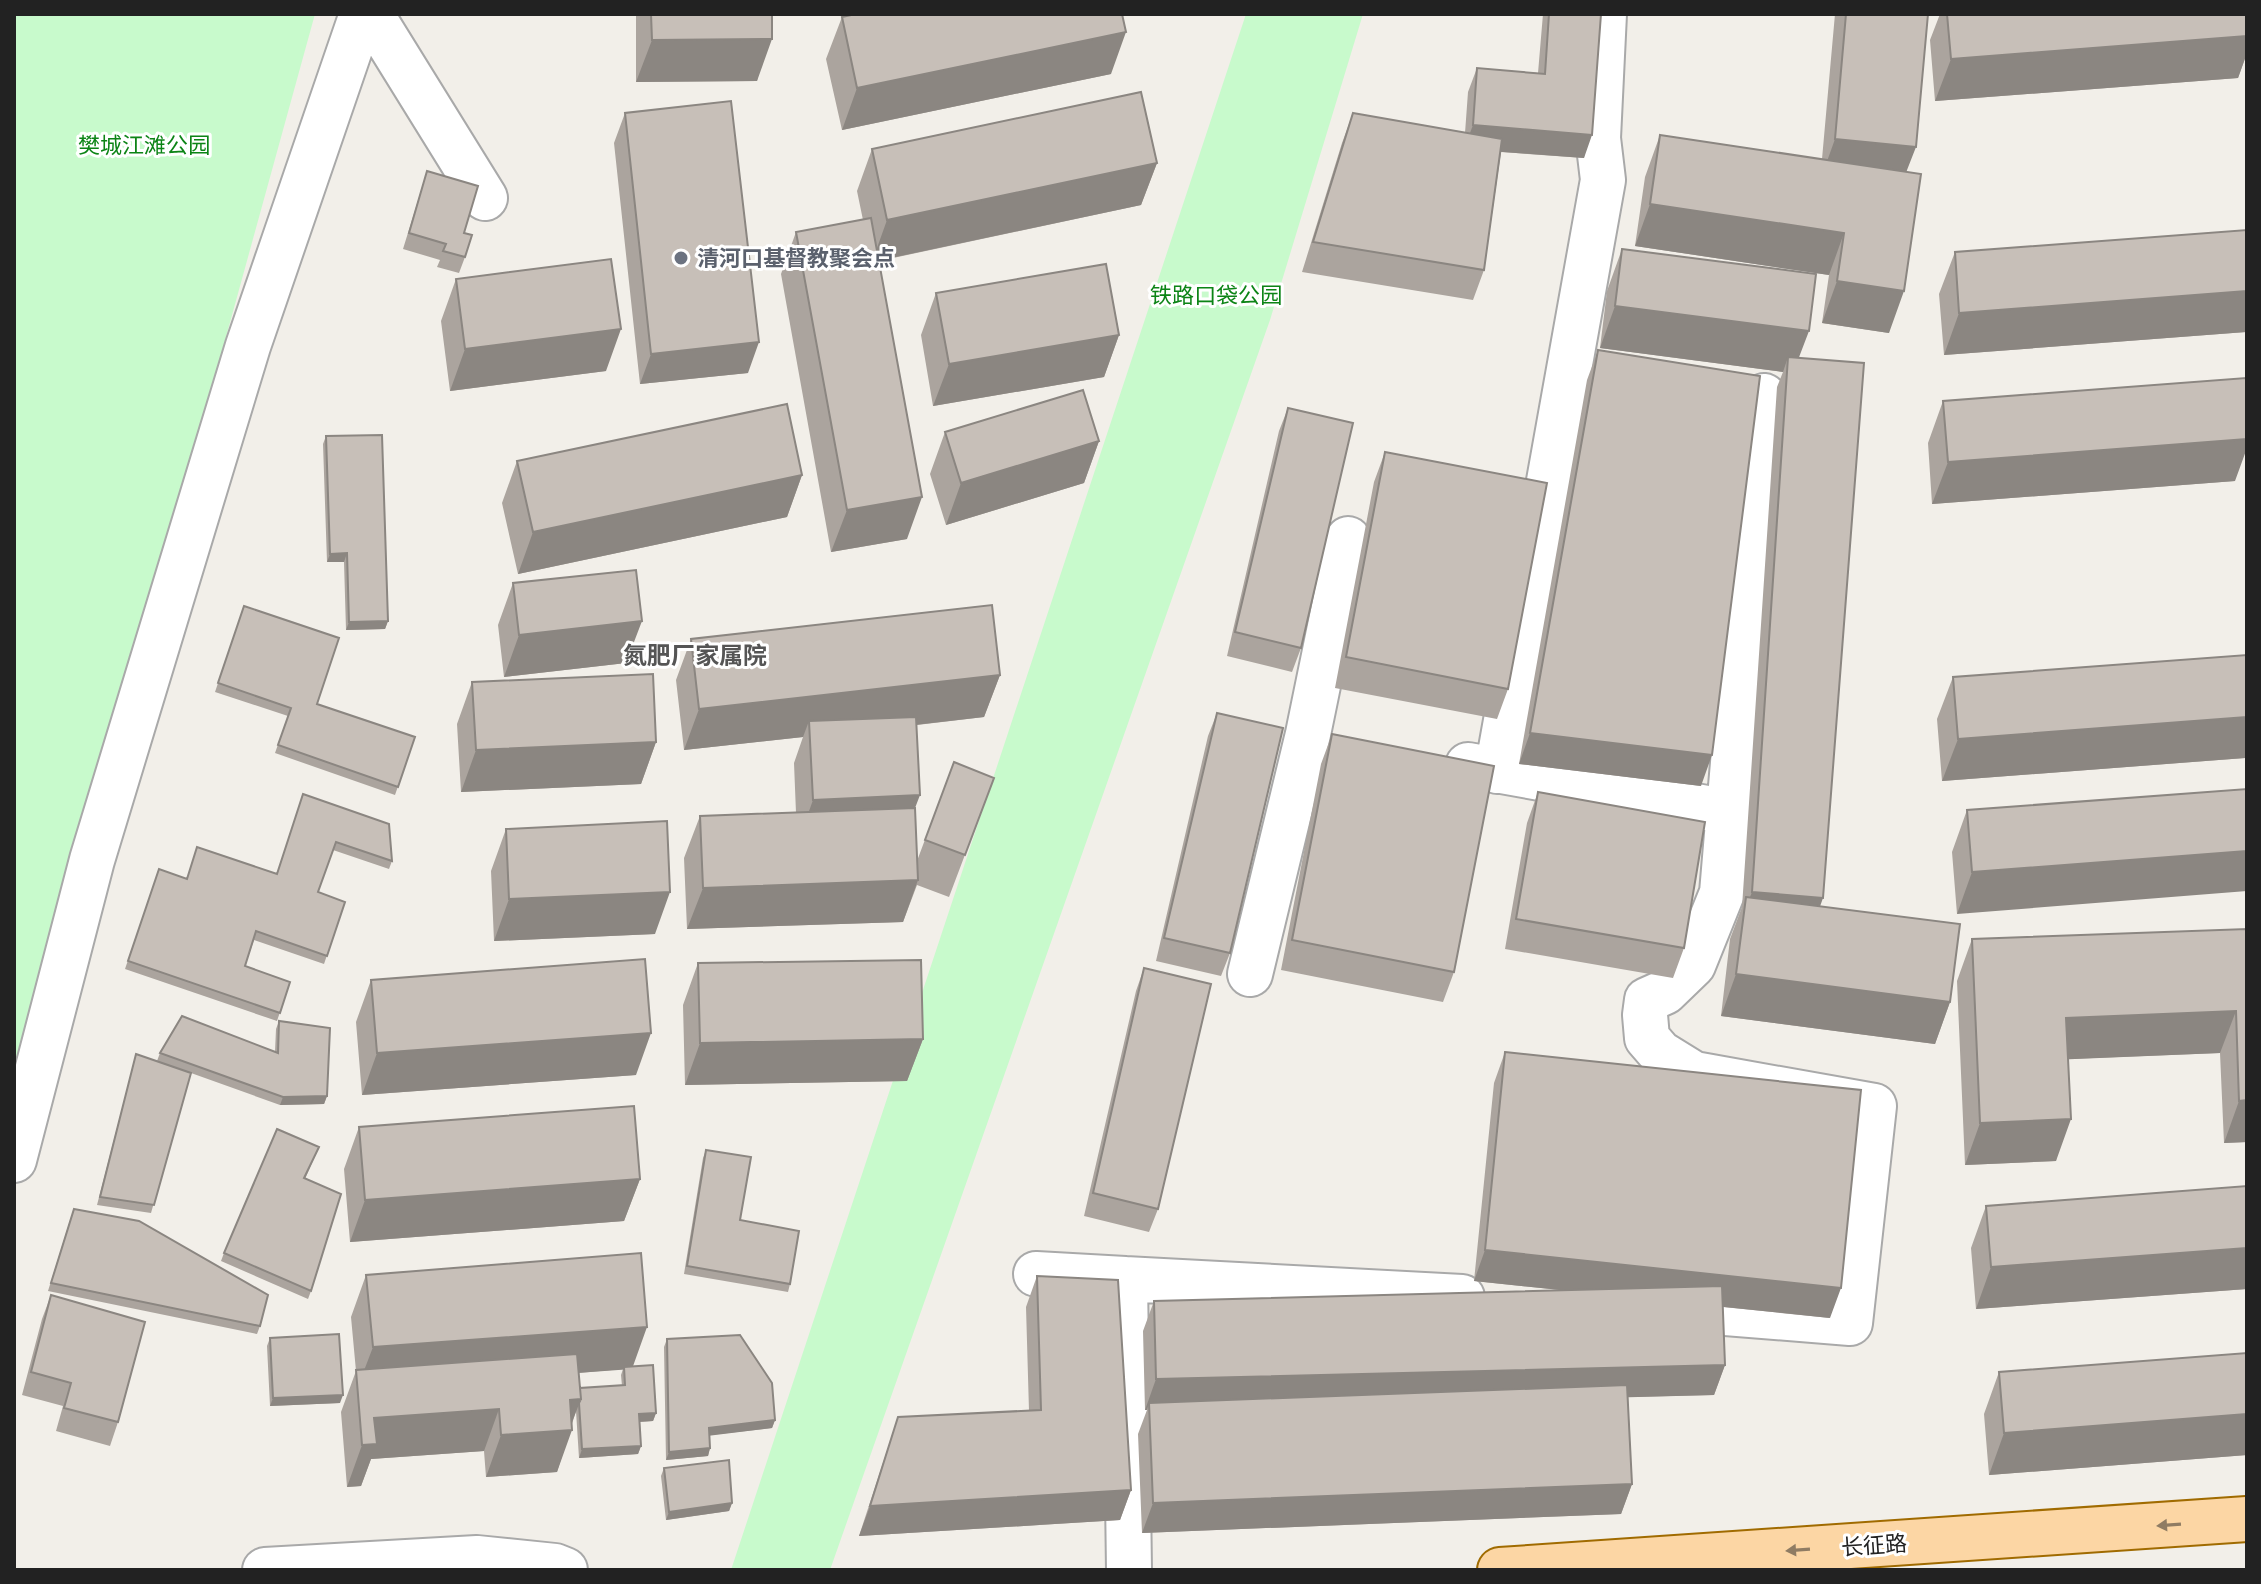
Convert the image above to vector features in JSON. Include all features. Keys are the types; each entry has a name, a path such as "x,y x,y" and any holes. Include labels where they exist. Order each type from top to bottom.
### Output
{"main road":[{"name":"长征路","path":"1500,1570 2247,1519"}],"street":[{"path":"14,1160 92,860 248,346 362,14"},
{"path":"371,14 485,198"},
{"path":"1497,771 1603,180 1598,138 1604,14"},
{"path":"1629,1306 1850,1323 1874,1106 1694,1074 1660,1053 1647,1038 1647,1000 1665,992 1693,965 1722,893 1764,396"},
{"path":"1250,974 1308,734 1348,539"},
{"path":"1308,734 1352,742"},
{"path":"1425,756 1729,812"},
{"path":"1036,1274 1503,1300"},
{"path":"1125,1279 1129,1570"},
{"path":"265,1570 477,1558 555,1566 565,1570"}],"green space":[{"name":"樊城江滩公园","path":"14,14 315,14 14,1106"},
{"name":"铁路口袋公园","path":"1246,14 1363,14 1270,320 830,1570 731,1570"}],"building":[{"path":"651,14 772,14 772,39 652,40"},
{"path":"856,14 1122,14 1126,32 857,88 842,17"},
{"path":"1549,14 1601,14 1592,135 1473,125 1477,68 1545,74"},
{"path":"1846,14 1928,14 1916,147 1835,139"},
{"path":"1947,14 2247,14 2247,36 1951,59"},
{"path":"1141,92 1157,163 887,220 872,149"},
{"name":"清河口基督教聚会点","path":"731,101 759,342 651,354 625,113"},
{"path":"1353,113 1502,139 1484,270 1313,242"},
{"path":"1660,135 1921,174 1904,291 1837,281 1844,233 1650,204"},
{"path":"427,171 478,186 464,233 472,235 465,257 443,251 446,244 409,233"},
{"path":"871,218 922,497 847,510 796,232"},
{"path":"2247,230 2247,291 1959,313 1955,252"},
{"path":"1622,249 1816,274 1809,331 1615,306"},
{"path":"611,259 621,329 465,349 456,279"},
{"path":"1106,264 1119,335 949,364 936,293"},
{"path":"1598,350 1760,376 1712,755 1530,733"},
{"path":"1788,357 1864,363 1823,898 1752,892"},
{"path":"2246,378 2247,439 1948,462 1943,401"},
{"path":"1083,390 1099,441 961,483 945,432"},
{"path":"787,404 802,475 533,532 517,461"},
{"path":"1288,408 1353,423 1301,648 1235,632"},
{"path":"382,435 388,621 349,622 347,553 330,554 326,436"},
{"path":"1385,452 1547,483 1508,689 1346,657"},
{"path":"636,570 642,621 519,635 513,583"},
{"path":"992,605 1000,675 699,709 691,639"},
{"path":"244,606 339,638 317,704 415,737 398,787 278,745 291,708 218,683"},
{"path":"2247,655 2247,717 1958,739 1953,677"},
{"path":"653,674 656,742 476,750 472,682"},
{"path":"1217,713 1283,728 1230,953 1164,938"},
{"path":"916,717 920,795 813,800 809,721"},
{"path":"1332,734 1494,766 1454,972 1292,940"},
{"path":"954,762 994,778 965,855 925,840"},
{"path":"2247,789 2247,851 1972,872 1967,810"},
{"path":"1538,792 1705,822 1684,948 1516,919"},
{"path":"303,794 389,824 392,861 336,842 318,892 345,902 327,956 256,931 245,966 290,982 280,1013 128,961 159,869 187,879 197,847 277,874"},
{"path":"915,808 918,880 703,888 700,816"},
{"path":"667,821 670,892 509,899 506,829"},
{"path":"1746,897 1960,924 1950,1002 1736,974"},
{"path":"2247,929 2247,1100 2239,1101 2236,1011 2066,1018 2071,1119 1980,1123 1972,939"},
{"path":"645,959 651,1033 377,1053 371,980"},
{"path":"921,960 923,1039 700,1043 698,963"},
{"path":"1144,968 1211,984 1158,1209 1093,1193"},
{"path":"182,1016 278,1053 279,1021 330,1028 327,1096 283,1097 160,1053"},
{"path":"1505,1052 1861,1090 1841,1288 1485,1250"},
{"path":"136,1054 191,1073 154,1205 100,1197"},
{"path":"634,1106 640,1179 365,1200 359,1127"},
{"path":"277,1129 319,1147 304,1178 341,1194 311,1291 224,1253"},
{"path":"706,1150 751,1157 740,1220 799,1231 790,1284 687,1266"},
{"path":"2247,1186 2247,1248 1991,1267 1986,1206"},
{"path":"74,1209 139,1221 268,1295 260,1326 51,1283"},
{"path":"641,1253 647,1327 373,1347 366,1275"},
{"path":"1037,1276 1118,1280 1131,1490 870,1506 898,1417 1041,1410"},
{"path":"1722,1286 1725,1365 1156,1379 1154,1301"},
{"path":"51,1295 145,1322 118,1422 64,1408 71,1383 31,1372"},
{"path":"339,1334 343,1395 273,1398 270,1338"},
{"path":"740,1335 772,1383 775,1420 709,1428 710,1448 669,1452 667,1339"},
{"path":"2247,1353 2247,1414 2004,1433 1999,1372"},
{"path":"577,1354 581,1399 570,1400 572,1430 501,1435 499,1409 374,1418 377,1444 362,1445 356,1370"},
{"path":"653,1365 656,1413 639,1414 641,1446 582,1449 580,1388 625,1385 624,1367"},
{"path":"1627,1385 1632,1484 1153,1503 1149,1403"},
{"path":"729,1460 732,1503 669,1512 664,1468"}],"place":[{"name":"清河口基督教聚会点","path":"681,258"}],"district":[{"name":"氮肥厂家属院","path":"695,656"}]}
